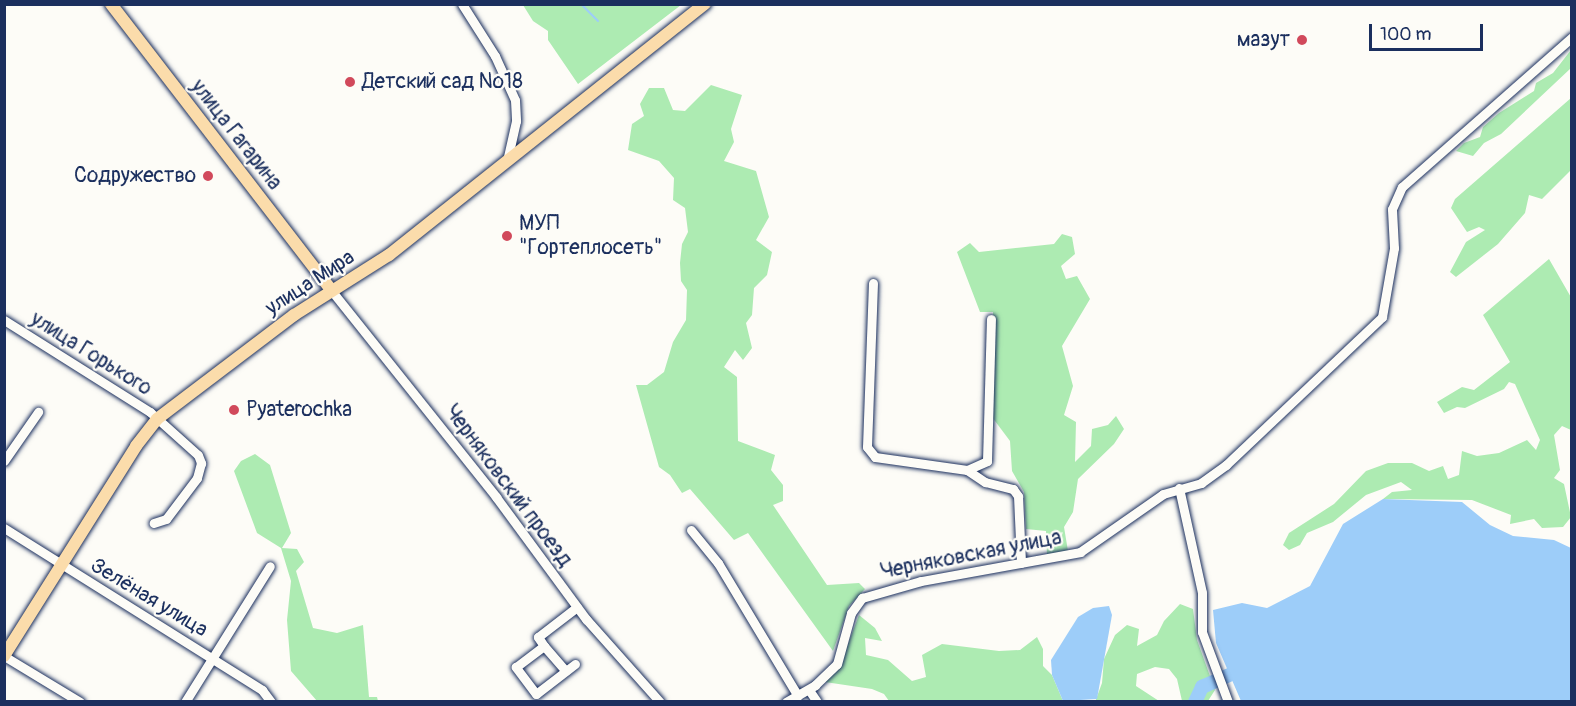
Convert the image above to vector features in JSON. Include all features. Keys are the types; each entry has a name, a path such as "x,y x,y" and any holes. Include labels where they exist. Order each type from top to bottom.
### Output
{"main road":[{"name":"улица Гагарина","path":"111,4 331,290"},
{"name":"улица Мира","path":"5,656 158,419 331,290 389,255 705,4"}],"street":[{"path":"462,4 500,63 515,100 516,121 507,161"},
{"name":"Черняковская улица","path":"786,702 808,690 837,664 851,613 862,598 879,590 1080,552 1163,494 1201,483 1226,465 1382,317 1394,248 1392,209 1402,187 1572,37"},
{"path":"873,283 867,447 875,457 899,463 967,470 985,482 1013,489 1018,496 1021,563"},
{"name":"Черняковский проезд","path":"331,290 496,497 577,607 660,702"},
{"path":"967,470 987,461 991,319"},
{"name":"улица Горького","path":"4,320 158,419 198,455 201,472 166,519 154,523"},
{"path":"4,461 38,412"},
{"path":"1179,488 1202,593 1202,632 1228,702"},
{"name":"Зелёная улица","path":"4,528 214,658 262,690 271,702"},
{"path":"691,530 717,563 798,696"},
{"path":"186,702 270,566"},
{"path":"566,671 537,637 577,607"},
{"path":"544,646 516,667 536,694 575,664"},
{"path":"5,656 80,702"},
{"path":"808,690 818,702"}],"green space":[{"path":"523,5 681,5 578,84 548,40 548,31 533,21"},
{"path":"1571,50 1571,68 1501,134 1484,143 1473,156 1456,151 1464,143 1480,137 1483,127 1499,113 1534,91 1536,83 1553,73"},
{"path":"711,85 742,95 731,129 734,142 724,161 756,171 769,217 756,240 772,252 767,275 754,288 752,315 746,323 752,348 743,360 735,350 724,367 737,377 738,441 775,455 771,470 783,485 783,501 773,505 827,585 859,583 865,589 849,606 833,651 748,533 734,540 690,489 682,493 670,475 659,467 636,385 647,385 664,372 673,342 686,320 687,290 681,281 680,263 682,244 688,232 685,208 673,200 674,178 659,161 628,150 632,124 644,116 640,104 649,88 664,88 673,110 685,111"},
{"path":"1571,98 1571,170 1542,199 1529,195 1525,213 1498,244 1456,277 1450,272 1466,242 1485,230 1479,227 1467,232 1451,208 1455,199"},
{"path":"1062,234 1072,237 1075,254 1061,266 1066,279 1077,276 1090,299 1062,346 1073,386 1064,415 1076,422 1075,462 1091,446 1092,429 1108,425 1116,416 1124,429 1114,444 1078,479 1073,512 1064,527 1068,551 1047,555 1046,531 1026,529 1024,492 1012,471 1010,441 992,417 993,312 980,312 957,252 970,243 979,252 1054,244"},
{"path":"1549,259 1572,299 1571,430 1562,426 1554,435 1560,470 1554,478 1564,484 1571,517 1563,527 1542,528 1534,519 1510,524 1511,515 1472,500 1383,499 1392,492 1412,490 1401,482 1366,495 1333,522 1307,533 1300,545 1289,550 1283,545 1289,533 1334,504 1366,471 1388,463 1412,463 1429,471 1443,466 1448,479 1459,475 1462,451 1477,456 1499,453 1527,440 1536,450 1540,440 1515,384 1509,382 1504,389 1465,408 1457,407 1444,413 1437,402 1462,387 1474,390 1510,362 1483,315"},
{"path":"255,454 270,465 291,533 282,548 297,549 304,562 296,571 313,628 337,633 363,625 369,697 377,697 378,701 317,701 291,671 287,620 291,581 281,548 257,533 234,471 241,461"},
{"path":"1180,604 1193,609 1197,640 1215,690 1208,701 1182,701 1177,679 1169,669 1155,667 1137,674 1136,686 1159,701 1095,702 1102,683 1104,659 1115,635 1127,625 1139,629 1137,646 1157,635 1164,621"},
{"path":"859,615 875,628 882,641 865,638 866,655 888,660 912,681 926,677 922,655 942,644 999,651 1020,650 1037,637 1043,649 1043,666 1052,675 1063,701 889,701 884,694 872,689 825,682 840,665"}],"water":[{"path":"1383,499 1462,502 1490,525 1513,536 1554,540 1571,548 1571,701 1241,701 1216,643 1213,610 1242,603 1267,608 1310,586 1343,524"},
{"path":"1109,606 1112,615 1097,699 1063,701 1052,675 1051,660 1078,617 1093,608"}],"waterway":[{"path":"581,4 598,21"},
{"path":"1195,702 1202,687 1229,675"}],"place":[{"name":"мазут","path":"1302,40"},
{"name":"Детский сад №18","path":"350,82"},
{"name":"Содружество","path":"208,176"},
{"name":"МУП \"Гортеплосеть\"","path":"507,236"},
{"name":"Pyaterochka","path":"234,410"}]}
